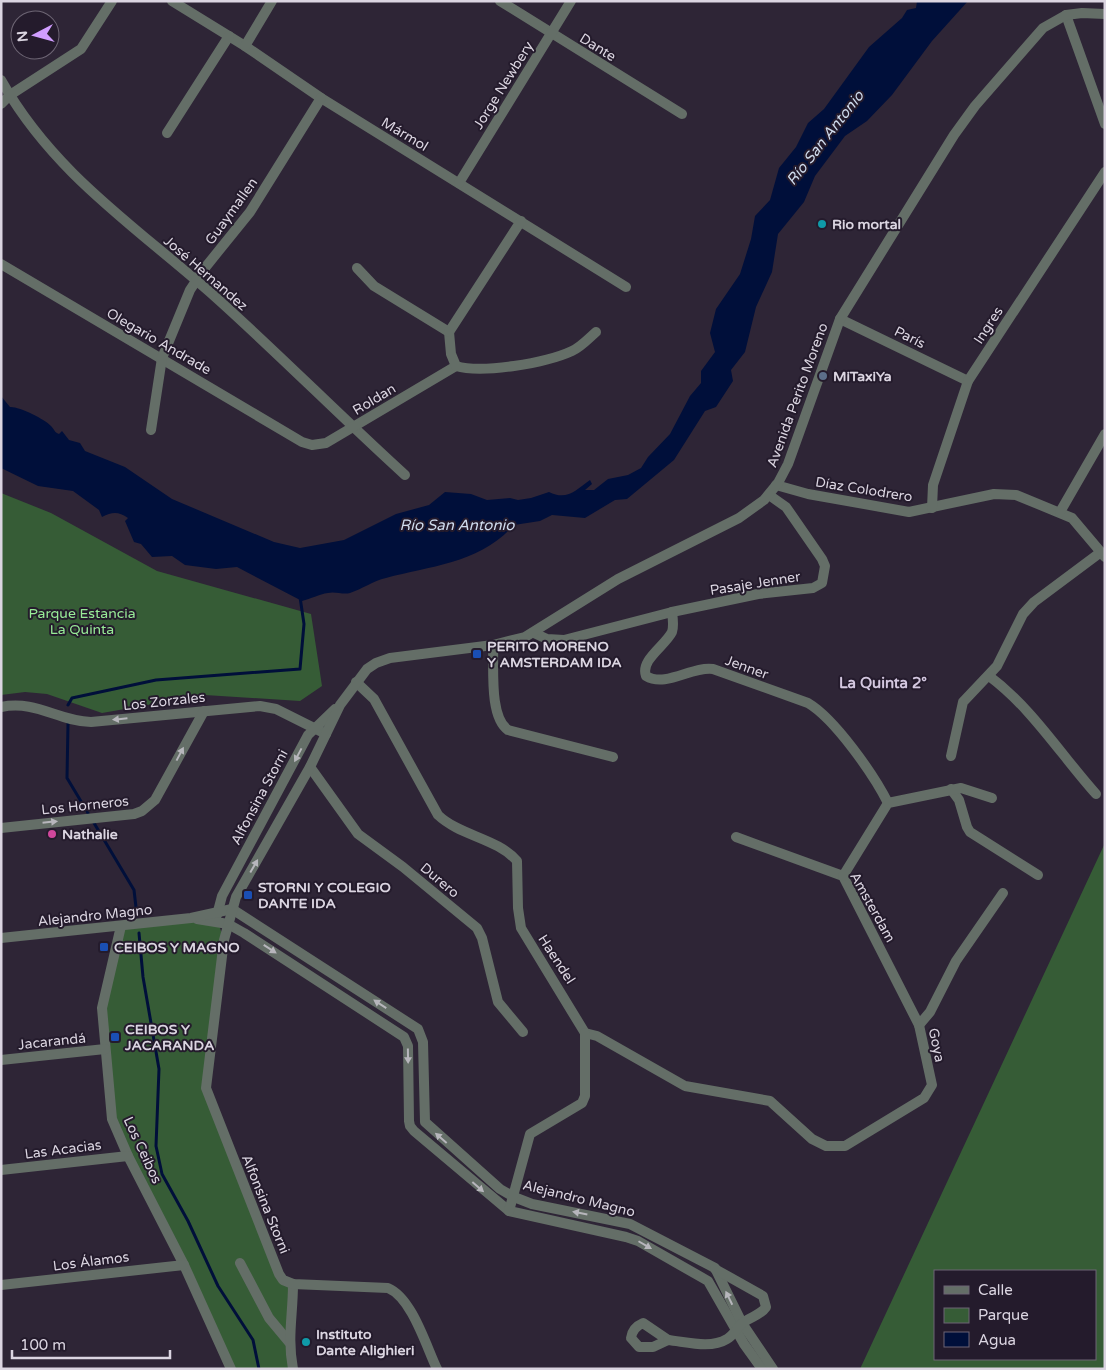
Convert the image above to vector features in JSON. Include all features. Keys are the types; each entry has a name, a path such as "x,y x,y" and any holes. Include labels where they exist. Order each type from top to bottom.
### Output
{"street":[{"path":"1,104 81,49 112,1"},
{"name":"Mármol","path":"172,1 245,46 321,98 521,220 626,287"},
{"path":"245,46 272,1"},
{"name":"Dante","path":"500,1 682,114"},
{"name":"Jorge Newbery","path":"459,183 571,1"},
{"name":"Avenida Perito Moreno","path":"356,682 376,662 390,658 493,645 534,633 618,579 748,513 769,495 788,464 840,319 965,120 1043,28 1066,15 1082,13 1105,14"},
{"path":"1066,15 1105,124"},
{"path":"167,133 229,36"},
{"name":"José Hernandez","path":"1,80 27,121 54,153 103,204 196,281 405,476"},
{"name":"Guaymallen","path":"151,430 162,358 196,281 250,212 321,98"},
{"name":"Ingres","path":"932,508 933,485 968,380 1105,172"},
{"path":"521,220 449,332 451,354 456,366 470,370 534,363 573,351 596,332"},
{"name":"Olegario Andrade","path":"1,264 302,442"},
{"path":"357,268 374,286 449,332"},
{"name":"París","path":"840,319 968,380"},
{"name":"Roldan","path":"302,442 318,445 456,366"},
{"path":"1060,512 1105,434"},
{"name":"Díaz Colodrero","path":"776,485 808,494 900,511 932,508 1001,493 1016,495 1072,518 1103,555"},
{"name":"Pasaje Jenner","path":"672,612 758,594 813,588 822,582 825,566 822,559 786,506 769,495"},
{"path":"951,756 963,702 989,676 1003,656 1028,607 1103,555"},
{"path":"534,633 553,640 564,640 672,612"},
{"name":"Jenner","path":"672,612 673,630 647,663 644,672 646,676 661,680 702,668 713,669 808,703 820,712 852,749 878,783 888,803"},
{"path":"493,645 495,703 502,726 508,730 613,757"},
{"path":"989,676 1047,734 1096,794"},
{"name":"Alfonsina Storni","path":"221,919 232,909 236,897 310,767 340,705 356,682"},
{"name":"Haendel","path":"356,682 374,699 438,815 449,824 506,851 517,861 518,908 521,928 583,1026 585,1033"},
{"name":"Los Zorzales","path":"1,706 22,704 84,722 269,707 326,734"},
{"name":"Alfonsina Storni","path":"293,1284 283,1280 279,1274 208,1094 207,1083 224,940 221,919 226,887 308,735 340,705"},
{"name":"Los Horneros","path":"1,828 134,814 142,811 155,800 204,711"},
{"name":"Durero","path":"310,767 358,834 403,867 477,928 482,938 498,1002 522,1032"},
{"path":"843,876 888,803 961,788 992,798"},
{"path":"951,789 959,800 970,832 1038,875"},
{"name":"Amsterdam","path":"736,837 843,876 919,1025"},
{"name":"Goya","path":"585,1033 597,1036 685,1086 770,1102 812,1139 826,1146 839,1147 854,1141 924,1098 929,1092 932,1086 919,1025 930,1012 956,961 1003,892"},
{"name":"Alejandro Magno","path":"221,919 232,909 418,1029 423,1042 424,1122 500,1189 532,1204 630,1224 715,1268 739,1326 762,1369"},
{"name":"Alejandro Magno","path":"1,938 191,918 221,919 404,1037 408,1046 410,1126 509,1211 638,1241 708,1281 739,1326 773,1369"},
{"name":"Los Ceibos","path":"121,926 103,999 101,1021 112,1119 128,1156 184,1264 231,1369"},
{"path":"509,1211 530,1134 582,1103 584,1096 585,1033"},
{"name":"Jacarandá","path":"1,1060 105,1049"},
{"name":"Las Acacias","path":"1,1170 128,1156"},
{"path":"240,1263 269,1318 289,1342"},
{"name":"Los Álamos","path":"1,1286 184,1264"},
{"path":"668,1340 705,1344 716,1343 726,1340 739,1326 763,1312 766,1302 762,1296 715,1268"},
{"path":"293,1369 289,1342 293,1284 388,1288 394,1291 407,1304 437,1369"}],"green space":[{"name":"Parque Estancia La Quinta","path":"1,493 51,513 157,571 311,614 322,686 300,701 205,695 102,713 47,694 25,692 1,695"},
{"path":"1105,843 1105,1369 860,1369"},
{"path":"191,918 218,922 224,940 207,1083 279,1274 293,1284 293,1369 231,1369 115,1125 101,1021 121,926"}],"water":[{"name":"Río San Antonio","path":"917,1 968,1 932,41 892,95 867,121 845,136 815,176 804,202 778,234 772,272 756,307 745,352 731,370 733,381 716,407 705,411 674,460 627,499 615,500 585,518 552,515 540,521 514,525 501,538 471,555 438,566 381,579 350,593 321,594 302,601 237,567 216,569 185,565 172,556 152,557 141,544 134,542 125,521 128,518 115,513 102,517 99,510 73,491 38,486 1,468 1,396 10,407 38,417 48,423 55,432 59,434 62,431 69,440 80,443 85,451 125,467 172,499 274,542 300,548 344,540 396,514 429,505 445,492 471,494 487,500 510,498 518,500 549,492 566,495 576,491 590,480 592,484 585,490 594,490 608,479 628,475 641,468 648,457 670,434 690,396 701,383 701,371 715,352 710,333 716,309 740,274 751,239 755,216 770,200 779,168 796,147 808,123 824,109 869,47 902,18 907,10 916,8"}],"waterway":[{"path":"68,705 72,698 156,680 300,669 304,624 300,597"},
{"path":"68,724 67,778 88,813"},
{"path":"94,823 134,890 137,916"},
{"path":"139,933 143,977 159,1069 156,1146 162,1174 188,1221 218,1286 253,1340 259,1369"}],"place":[{"name":"Rio mortal","path":"822,224"},
{"name":"MiTaxiYa","path":"823,376"},
{"name":"PERITO MORENO Y AMSTERDAM IDA","path":"477,654"},
{"name":"Nathalie","path":"52,834"},
{"name":"STORNI Y COLEGIO DANTE IDA","path":"248,895"},
{"name":"CEIBOS Y MAGNO","path":"104,947"},
{"name":"CEIBOS Y JACARANDA","path":"115,1037"},
{"name":"Instituto Dante Alighieri","path":"306,1342"}],"district":[{"name":"La Quinta 2°","path":"883,683"}]}
